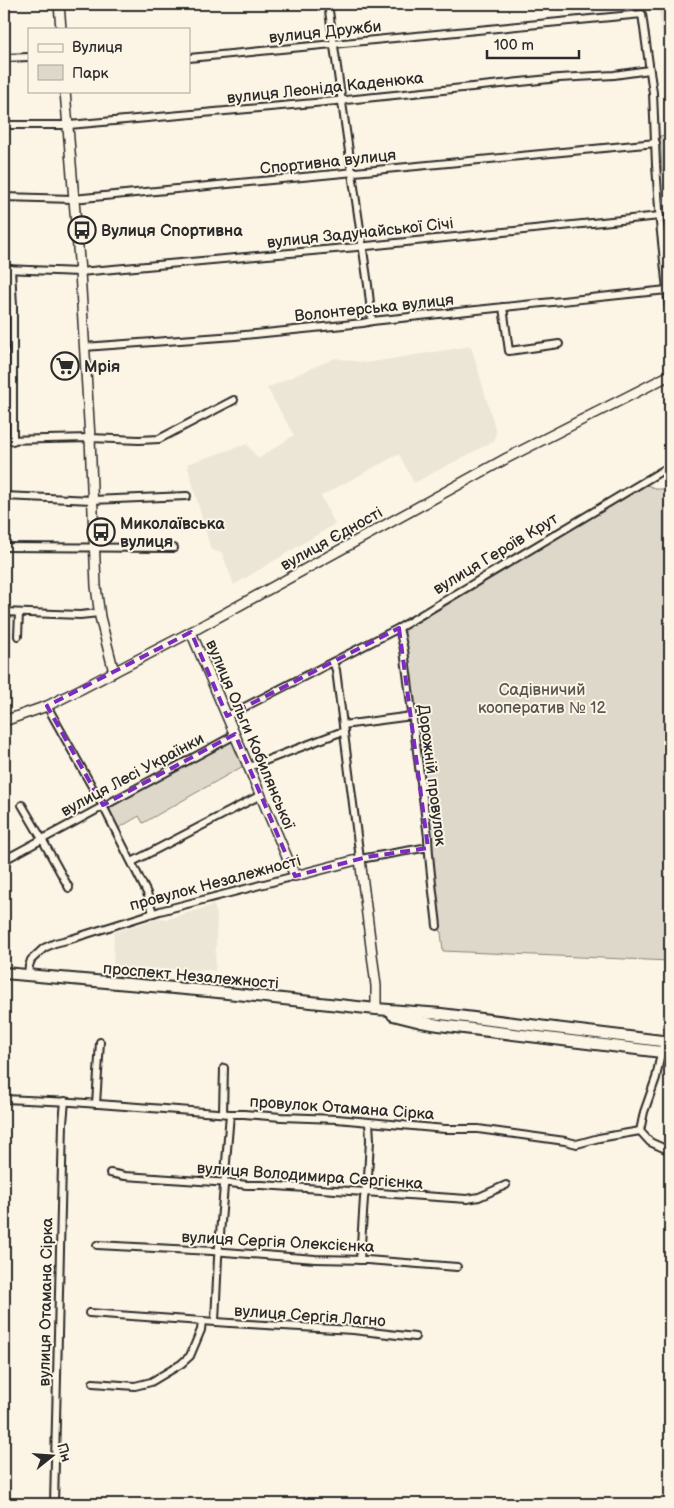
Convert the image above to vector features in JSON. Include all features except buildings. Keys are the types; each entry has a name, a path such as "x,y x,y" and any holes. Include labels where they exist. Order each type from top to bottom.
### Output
{"main road":[{"name":"проспект Незалежності","path":"4,973 208,990 376,1009 408,1019 436,1019 666,1041"},
{"name":"проспект Незалежності","path":"436,1019 666,1053"}],"street":[{"path":"59,4 61,28"},
{"path":"328,4 372,321"},
{"name":"вулиця Дружби","path":"190,58 642,14 649,70"},
{"path":"4,58 28,57"},
{"path":"649,70 653,93 660,216 670,318"},
{"name":"вулиця Леоніда Каденюка","path":"4,125 69,125 559,78 614,75 649,70"},
{"path":"65,92 80,272 99,613 114,672"},
{"name":"Спортивна вулиця","path":"4,196 73,199 656,143"},
{"name":"вулиця Задунайської Січі","path":"7,269 80,272 660,216"},
{"path":"7,269 13,306 13,440"},
{"name":"Волонтерська вулиця","path":"84,348 245,335 667,290"},
{"path":"503,308 509,351 559,344"},
{"name":"вулиця Єдності","path":"4,721 47,706 114,672 191,632 507,458 670,376"},
{"path":"4,440 158,439 234,400"},
{"name":"вулиця Героїв Крут","path":"227,716 399,628 670,466"},
{"path":"4,496 92,500 187,496"},
{"path":"4,547 174,548"},
{"path":"4,612 80,615 99,613"},
{"path":"18,636 19,613"},
{"name":"Дорожній провулок","path":"399,628 404,650 428,837 437,926"},
{"name":"вулиця Ольги Кобилянської","path":"191,632 295,876"},
{"path":"333,662 336,670 344,729 376,986 376,1009"},
{"path":"47,706 103,805 132,862 154,913"},
{"path":"249,767 344,729 412,716"},
{"name":"вулиця Лесі Українки","path":"4,860 235,735"},
{"path":"132,862 261,795"},
{"path":"22,805 69,888"},
{"name":"провулок Незалежності","path":"28,975 32,960 39,952 50,945 154,913 360,859 428,848"},
{"path":"666,1041 666,1053 644,1112 640,1132 650,1142 670,1151"},
{"path":"96,1104 100,1042"},
{"path":"214,1321 224,1183 226,1114 224,1068"},
{"name":"провулок Отамана Сірка","path":"4,1099 65,1101 226,1114 478,1129 577,1144 599,1138 640,1132"},
{"name":"вулиця Отамана Сірка","path":"54,1504 57,1334 65,1101"},
{"path":"360,1260 369,1166 369,1122"},
{"name":"вулиця Володимира Сергієнка","path":"110,1174 473,1198 506,1185"},
{"name":"вулиця Сергія Олексієнка","path":"97,1245 457,1267"},
{"name":"вулиця Сергія Лагно","path":"88,1313 202,1322 214,1321 230,1324 360,1331 416,1337"},
{"path":"93,1383 136,1386 151,1382 181,1364 190,1356 201,1330 202,1322"}],"highlighted area":[{"path":"399,628 428,848 367,857 295,876 235,734 103,805 47,706 191,632 227,716"}],"shaded area":[{"path":"658,4 670,4 670,94"},
{"path":"471,346 496,431 494,441 414,483 399,454 321,496 335,524 234,585 222,553 211,550 187,464 247,444 258,459 294,435 267,388 335,358 366,363"},
{"path":"214,905 217,915 215,972 211,970 113,968 114,932 160,918 167,919"}],"green space":[{"path":"670,134 670,169 662,171 660,136"},
{"name":"Садівничий кооператив № 12","path":"647,485 657,489 670,489 670,961 443,951 406,656 405,632 408,628"},
{"path":"232,738 245,765 143,823 139,816 117,829 110,813 111,805"}],"place":[{"name":"Вулиця Спортивна","path":"82,230"},
{"name":"Мрія","path":"65,366"},
{"name":"Миколаївська вулиця","path":"101,532"}]}
